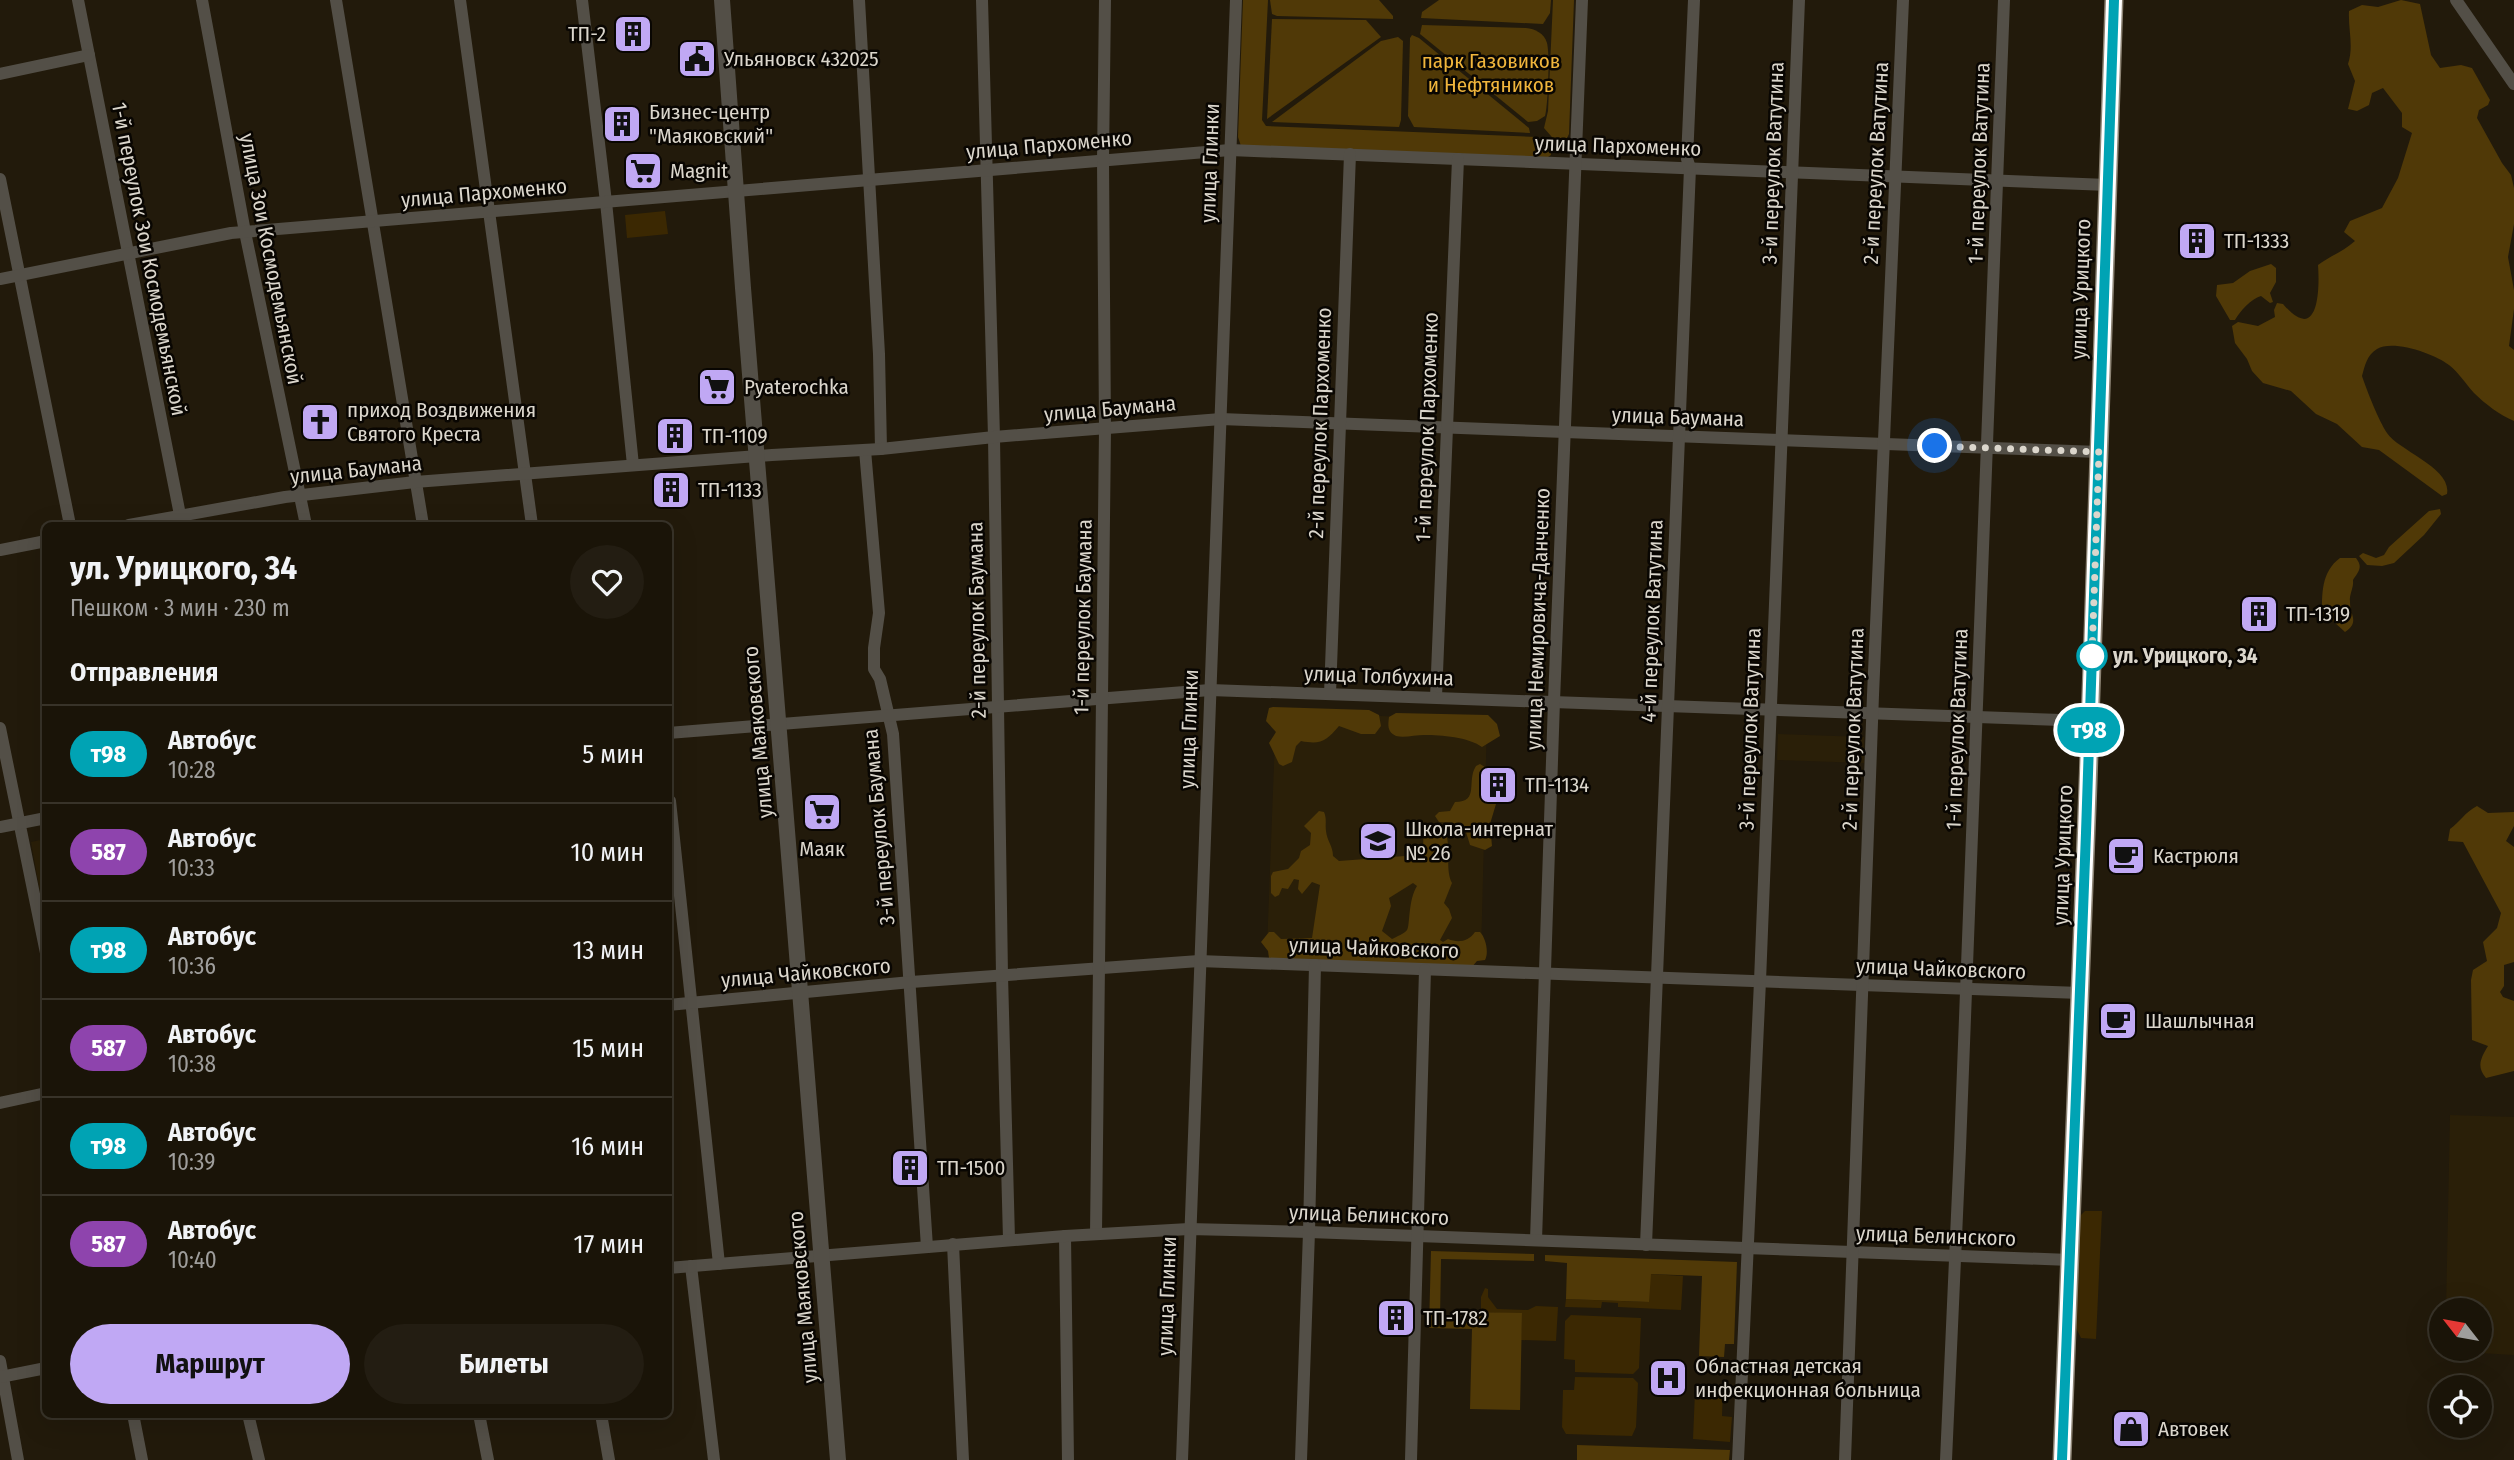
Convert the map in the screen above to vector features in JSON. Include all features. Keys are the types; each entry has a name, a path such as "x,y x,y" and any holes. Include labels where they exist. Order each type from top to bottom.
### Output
{"main road":[{"name":"улица Урицкого","path":"2062,1460 2114,0"}],"street":[{"name":"1-й переулок Зои Космодемьянской","path":"78,0 181,520"},
{"name":"улица Зои Космодемьянской","path":"202,0 245,232 305,522"},
{"path":"336,0 422,522"},
{"path":"460,0 532,522"},
{"path":"582,0 633,465"},
{"name":"улица Маяковского","path":"722,0 756,456 838,1460"},
{"path":"859,0 879,354 881,449"},
{"name":"2-й переулок Баумана","path":"982,0 994,437 1009,1239"},
{"name":"1-й переулок Баумана","path":"1096,1234 1105,429 1105,0"},
{"name":"улица Глинки","path":"1182,1460 1236,0"},
{"name":"улица Немировича-Данченко","path":"1536,1240 1553,701 1582,0"},
{"name":"4-й переулок Ватутина","path":"1646,1245 1690,168 1687,159 1694,0"},
{"name":"3-й переулок Ватутина","path":"1738,1460 1799,0"},
{"name":"2-й переулок Ватутина","path":"1845,1460 1872,714 1903,0"},
{"name":"1-й переулок Ватутина","path":"1946,1460 2004,0"},
{"path":"2456,0 2514,84"},
{"path":"0,74 89,55"},
{"name":"улица Пархоменко","path":"0,279 245,232 1230,150 2108,184"},
{"name":"2-й переулок Пархоменко","path":"1330,694 1350,154"},
{"name":"1-й переулок Пархоменко","path":"1436,697 1458,159"},
{"path":"0,179 69,522"},
{"name":"улица Баумана","path":"160,522 300,496 415,482 881,449 1221,419 2099,452"},
{"name":"3-й переулок Баумана","path":"865,450 879,613 874,669 880,679 893,734 927,1247"},
{"path":"0,550 42,542"},
{"name":"улица Толбухина","path":"672,733 1210,690 2090,721"},
{"path":"0,728 42,932"},
{"path":"0,827 42,819"},
{"path":"672,819 719,1264"},
{"name":"улица Чайковского","path":"672,1005 911,982 1199,961 2080,993"},
{"path":"1301,1460 1315,965"},
{"path":"1410,1460 1425,970"},
{"path":"0,1103 42,1094"},
{"name":"улица Белинского","path":"672,1268 1009,1239 1189,1229 2070,1260"},
{"path":"1065,1236 1068,1460"},
{"path":"953,1244 963,1460"},
{"path":"691,1266 714,1460"},
{"path":"0,1361 18,1460"},
{"path":"1,1377 42,1369"},
{"path":"134,1418 142,1460"},
{"path":"249,1418 259,1460"},
{"path":"480,1418 488,1460"},
{"path":"602,1418 609,1460"}],"shaded area":[{"path":"665,211 668,234 627,238 625,215"},
{"name":"Школа-интернат № 26","path":"1276,712 1487,720 1481,955 1267,948"},
{"path":"1778,734 1864,737 1864,763 1777,760"},
{"path":"42,840 42,902 31,842"},
{"path":"2450,1115 2514,1117 2514,1355 2492,1354 2492,1298 2446,1298"},
{"path":"2085,1211 2102,1211 2096,1339 2081,1338 2075,1326 2080,1216"},
{"path":"1650,1274 1683,1276 1681,1310 1618,1307 1618,1303 1602,1302 1601,1308 1565,1307 1566,1299 1648,1302"},
{"path":"1485,1288 1488,1289 1488,1297 1497,1309 1558,1307 1556,1341 1521,1340 1522,1314 1481,1312 1481,1297"},
{"path":"1571,1315 1641,1318 1639,1368 1633,1374 1575,1372 1575,1360 1564,1359 1565,1321"},
{"path":"1575,1377 1633,1378 1638,1383 1636,1427 1632,1436 1566,1434 1562,1427 1563,1390 1574,1390"},
{"path":"1698,1388 1723,1389 1722,1416 1732,1417 1730,1442 1693,1439 1695,1392"}],"green space":[{"path":"1243,0 1268,0 1262,120 1266,126 1536,137 1550,145 1551,155 1241,146 1238,137"},
{"path":"1270,0 1379,0 1393,19 1277,16 1272,14"},
{"path":"1439,0 1551,0 1550,13 1543,24 1421,18 1422,12"},
{"path":"1553,0 1574,0 1569,134 1566,140 1558,144 1544,128 1548,111"},
{"path":"2401,0 2420,4 2431,55 2440,68 2461,65 2472,68 2490,100 2488,105 2479,110 2477,118 2511,175 2514,188 2514,224 2508,257 2514,290 2509,346 2514,350 2514,421 2483,401 2449,365 2414,349 2384,346 2377,349 2365,364 2362,376 2387,433 2441,476 2447,494 2442,496 2379,450 2362,447 2337,424 2316,414 2291,391 2263,383 2252,371 2235,343 2232,326 2238,322 2258,326 2275,317 2277,303 2283,304 2304,319 2310,317 2317,300 2318,265 2355,241 2344,232 2350,221 2382,208 2398,178 2412,133 2402,127 2402,113 2383,88 2372,93 2369,105 2357,111 2348,109 2355,81 2348,64 2351,44 2349,11 2362,5 2378,7"},
{"path":"1272,19 1366,20 1381,37 1267,119"},
{"name":"парк Газовиков и Нефтяников","path":"1422,25 1526,28 1539,32 1546,40 1548,49 1545,116 1528,122 1420,34"},
{"path":"1412,35 1529,128 1530,133 1414,127 1408,116"},
{"path":"1398,37 1403,41 1399,127 1272,122 1381,41"},
{"path":"2271,264 2276,268 2276,282 2270,293 2273,302 2270,303 2261,296 2246,306 2235,320 2230,320 2216,296 2217,285 2233,283 2250,271"},
{"path":"2440,509 2441,514 2424,535 2394,563 2382,566 2367,565 2359,556 2363,553 2376,558 2384,555 2389,547 2429,511"},
{"path":"2340,558 2356,558 2360,567 2353,580 2350,596 2353,622 2345,632 2333,621 2322,616 2326,577"},
{"path":"1269,708 1369,710 1379,715 1381,726 1375,734 1361,734 1339,726 1323,741 1301,741 1296,746 1292,762 1283,766 1279,764 1269,743 1276,732 1266,721"},
{"path":"1396,713 1488,715 1497,724 1500,736 1482,747 1470,741 1447,736 1396,736 1388,725 1389,717"},
{"path":"1480,764 1496,774 1490,788 1496,804 1490,824 1492,846 1485,850 1470,845 1466,832 1452,823 1439,822 1435,816 1439,812 1450,811 1455,802 1463,801 1470,795 1473,772"},
{"path":"2477,806 2488,813 2514,812 2514,826 2506,841 2514,847 2514,962 2504,965 2504,986 2500,992 2503,997 2514,1001 2514,1071 2486,1078 2481,1070 2481,1062 2488,1046 2472,1040 2471,980 2473,970 2487,961 2483,942 2497,928 2501,913 2463,842 2448,841 2450,829"},
{"path":"1319,811 1324,812 1333,856 1339,861 1405,856 1419,859 1423,852 1426,828 1434,824 1441,828 1448,841 1448,867 1452,883 1444,903 1452,918 1440,940 1463,941 1475,932 1480,932 1486,946 1485,960 1477,961 1471,968 1269,958 1268,951 1261,942 1269,932 1274,932 1281,939 1312,938 1320,885 1312,882 1302,894 1298,889 1299,880 1294,879 1288,889 1282,888 1279,895 1275,897 1271,893 1273,872 1288,869 1299,858 1301,851 1310,845 1311,833 1304,826","holes":["1413,883 1417,886 1412,898 1407,930 1392,939 1382,931 1391,906 1389,898"]},
{"path":"1431,1251 1534,1254 1534,1261 1441,1259 1440,1319 1470,1320 1471,1312 1522,1313 1520,1410 1470,1409 1472,1329 1429,1328"},
{"path":"1545,1255 1737,1262 1734,1344 1725,1344 1724,1357 1699,1356 1702,1276 1651,1274 1649,1302 1566,1299 1567,1263 1545,1261"},
{"path":"1577,1445 1730,1450 1729,1460 1577,1460"}],"bus line":[{"name":"т98","path":"2062,1460 2114,0"}],"place":[{"name":"ТП-2","path":"633,34"},
{"name":"Ульяновск 432025","path":"697,59"},
{"name":"Бизнес-центр \"Маяковский\"","path":"622,124"},
{"name":"Magnit","path":"643,171"},
{"name":"ТП-1333","path":"2197,241"},
{"name":"Pyaterochka","path":"717,387"},
{"name":"приход Воздвижения Святого Креста","path":"320,422"},
{"name":"ТП-1109","path":"675,436"},
{"name":"ТП-1133","path":"671,490"},
{"name":"ТП-1319","path":"2259,614"},
{"name":"ул. Урицкого, 34","path":"2092,656"},
{"name":"ТП-1134","path":"1498,785"},
{"name":"Маяк","path":"822,812"},
{"name":"Школа-интернат № 26","path":"1378,841"},
{"name":"Кастрюля","path":"2126,856"},
{"name":"Шашлычная","path":"2118,1021"},
{"name":"ТП-1500","path":"910,1168"},
{"name":"ТП-1782","path":"1396,1318"},
{"name":"Областная детская инфекционная больница","path":"1668,1378"},
{"name":"Автовек","path":"2131,1429"}],"route":[{"path":"1935,446 2099,452 2092,656"}]}
